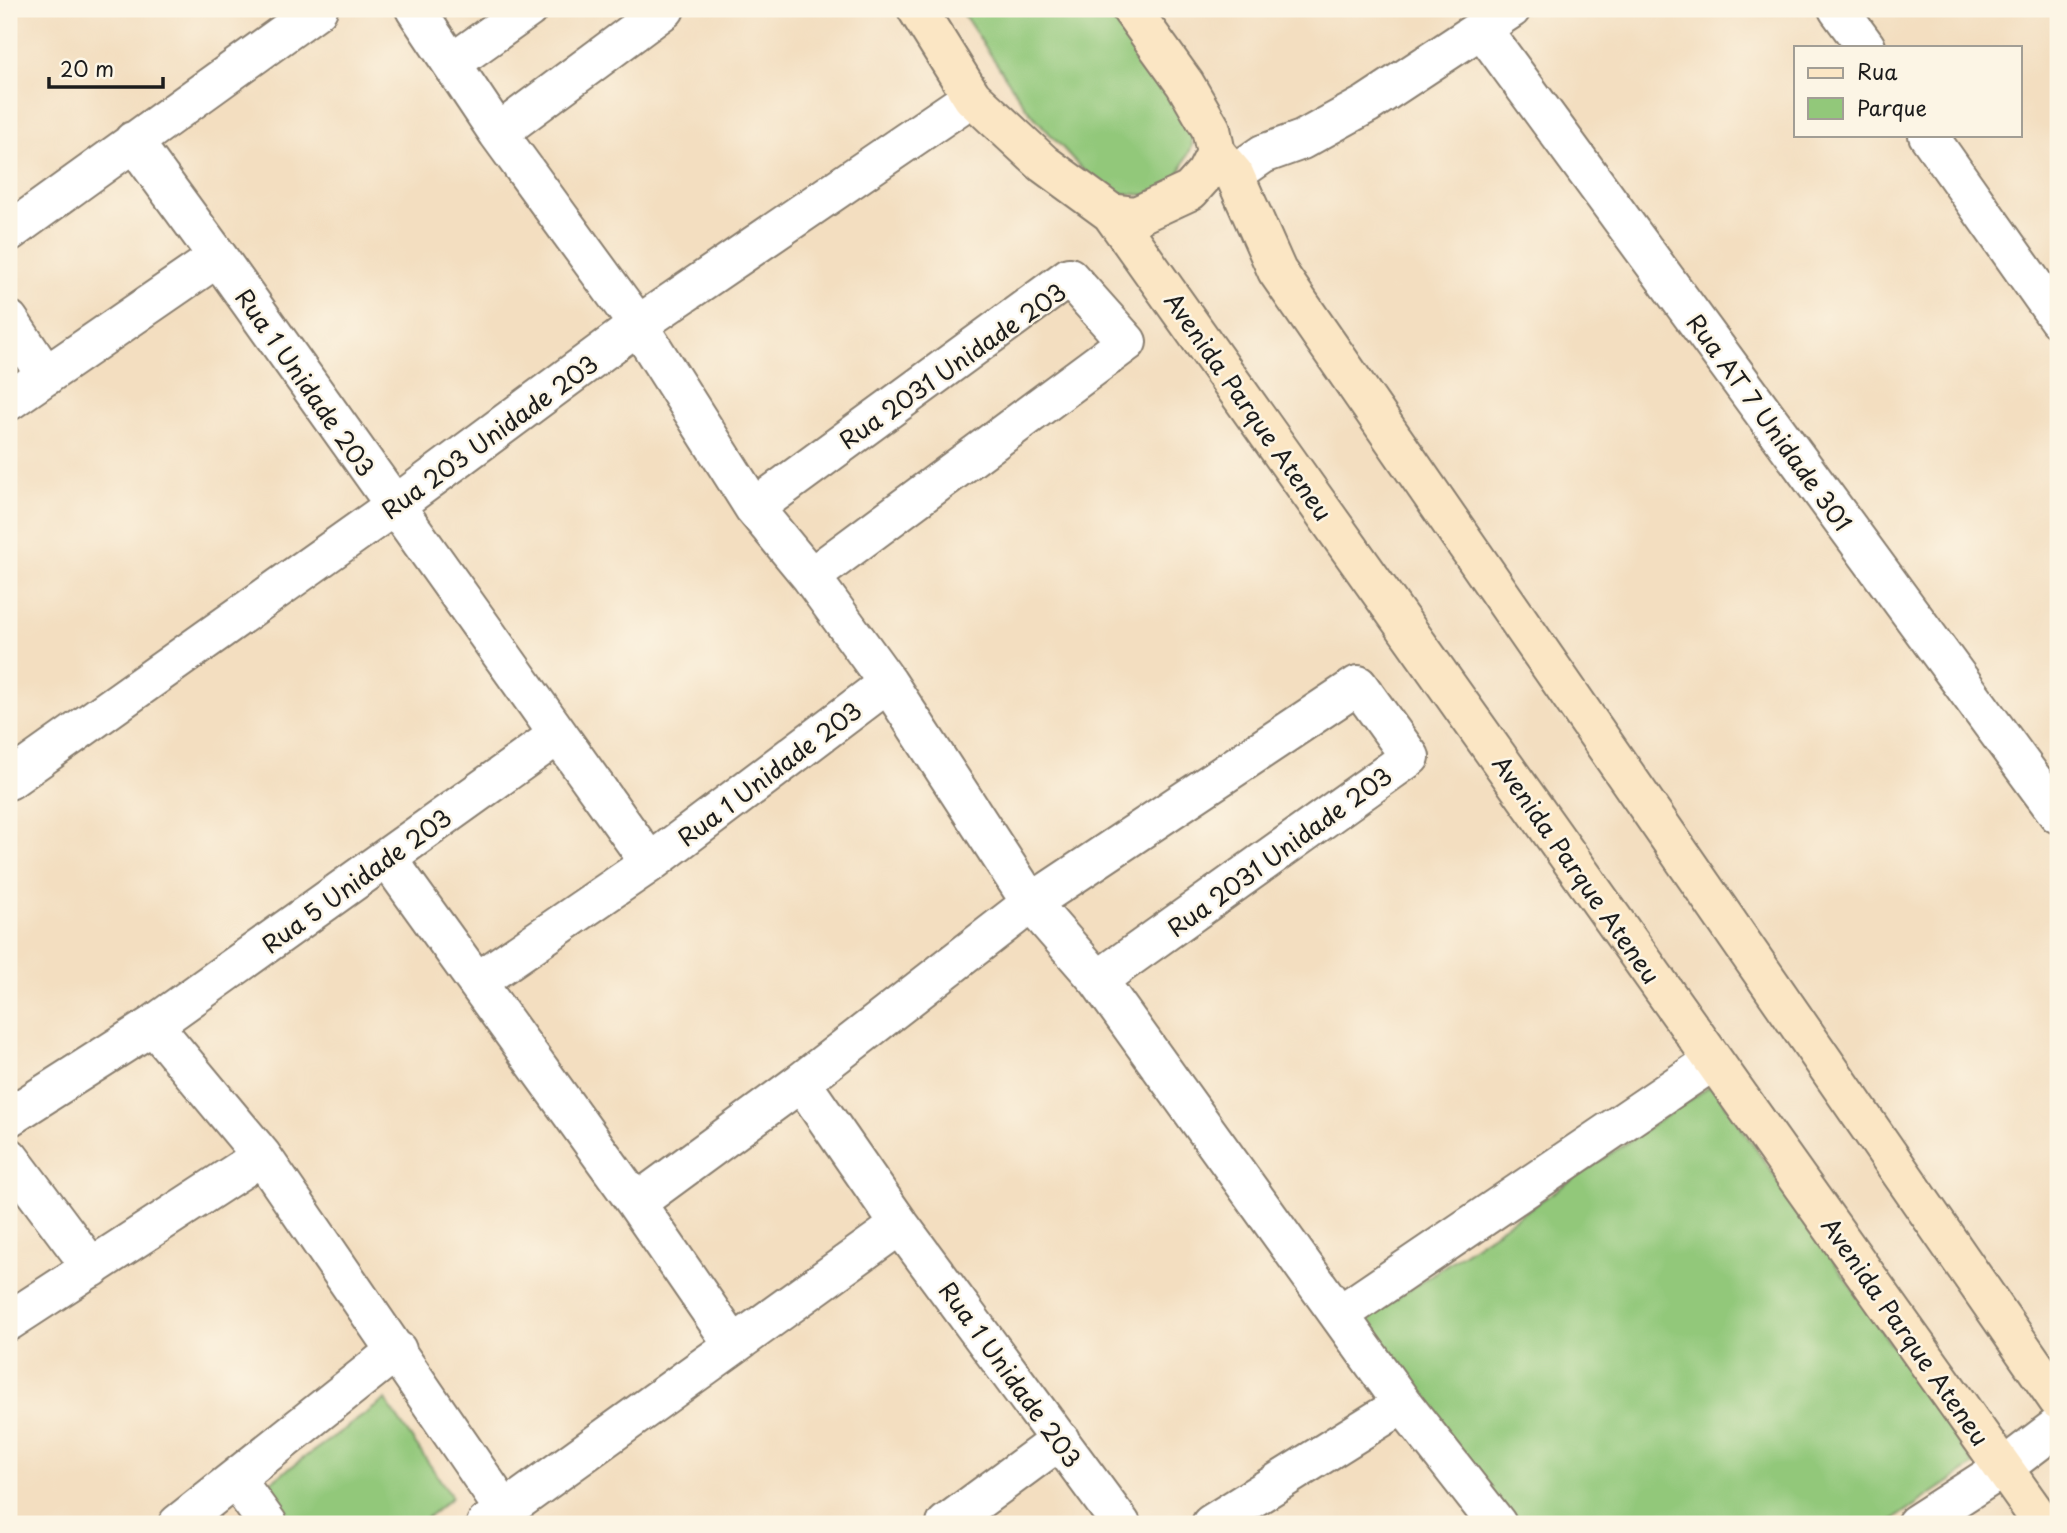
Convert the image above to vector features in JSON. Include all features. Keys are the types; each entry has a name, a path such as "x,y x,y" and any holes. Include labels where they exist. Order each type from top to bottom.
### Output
{"street":[{"path":"9,232 318,9"},
{"path":"415,9 498,133 639,325 754,508 811,577 888,683 1031,903 1098,980 1403,1404 1497,1524"},
{"path":"452,62 528,9"},
{"path":"498,133 665,9"},
{"name":"Avenida Parque Ateneu","path":"917,9 972,97 1044,164 1111,213 2044,1524"},
{"path":"1131,9 1185,83 1211,129 1277,271 2058,1400"},
{"path":"1838,9 1865,46"},
{"path":"1111,213 1136,216 1190,191 1206,173 1225,164 1303,140 1367,104 1497,19"},
{"name":"Rua AT 7 Unidade 301","path":"1497,19 2058,814"},
{"name":"Rua 203 Unidade 203","path":"9,780 394,506 639,325 972,97"},
{"path":"1929,136 2058,319"},
{"name":"Rua 1 Unidade 203","path":"133,141 650,863"},
{"path":"9,401 218,257"},
{"name":"Rua 2031 Unidade 203","path":"754,508 1069,278 1127,342 811,577"},
{"path":"9,320 46,376"},
{"name":"Rua 1 Unidade 203","path":"477,982 650,863 888,683"},
{"name":"Rua 2031 Unidade 203","path":"1031,903 1358,685 1410,757 1098,980"},
{"name":"Rua 5 Unidade 203","path":"9,1117 153,1025 558,735"},
{"path":"387,858 636,1203 733,1344"},
{"path":"636,1203 801,1082 1031,903"},
{"path":"153,1025 262,1156 397,1350 495,1517 900,1225"},
{"path":"1339,1314 1713,1061"},
{"name":"Rua 1 Unidade 203","path":"801,1082 900,1225 1121,1524"},
{"path":"9,1321 262,1156"},
{"path":"9,1157 92,1268"},
{"path":"178,1524 397,1350"},
{"path":"1211,1524 1403,1404"},
{"path":"1916,1524 2003,1468 2058,1426"},
{"path":"946,1524 1060,1440"},
{"path":"236,1480 268,1524"},
{"path":"2044,1524 2058,1516"}],"green space":[{"path":"960,9 1111,9 1192,115 1192,146 1175,183 1146,195 1103,192 1027,109"},
{"path":"1712,1085 1974,1465 1887,1524 1507,1524 1363,1321"},
{"path":"385,1400 452,1497 420,1524 281,1524 259,1490"}]}
